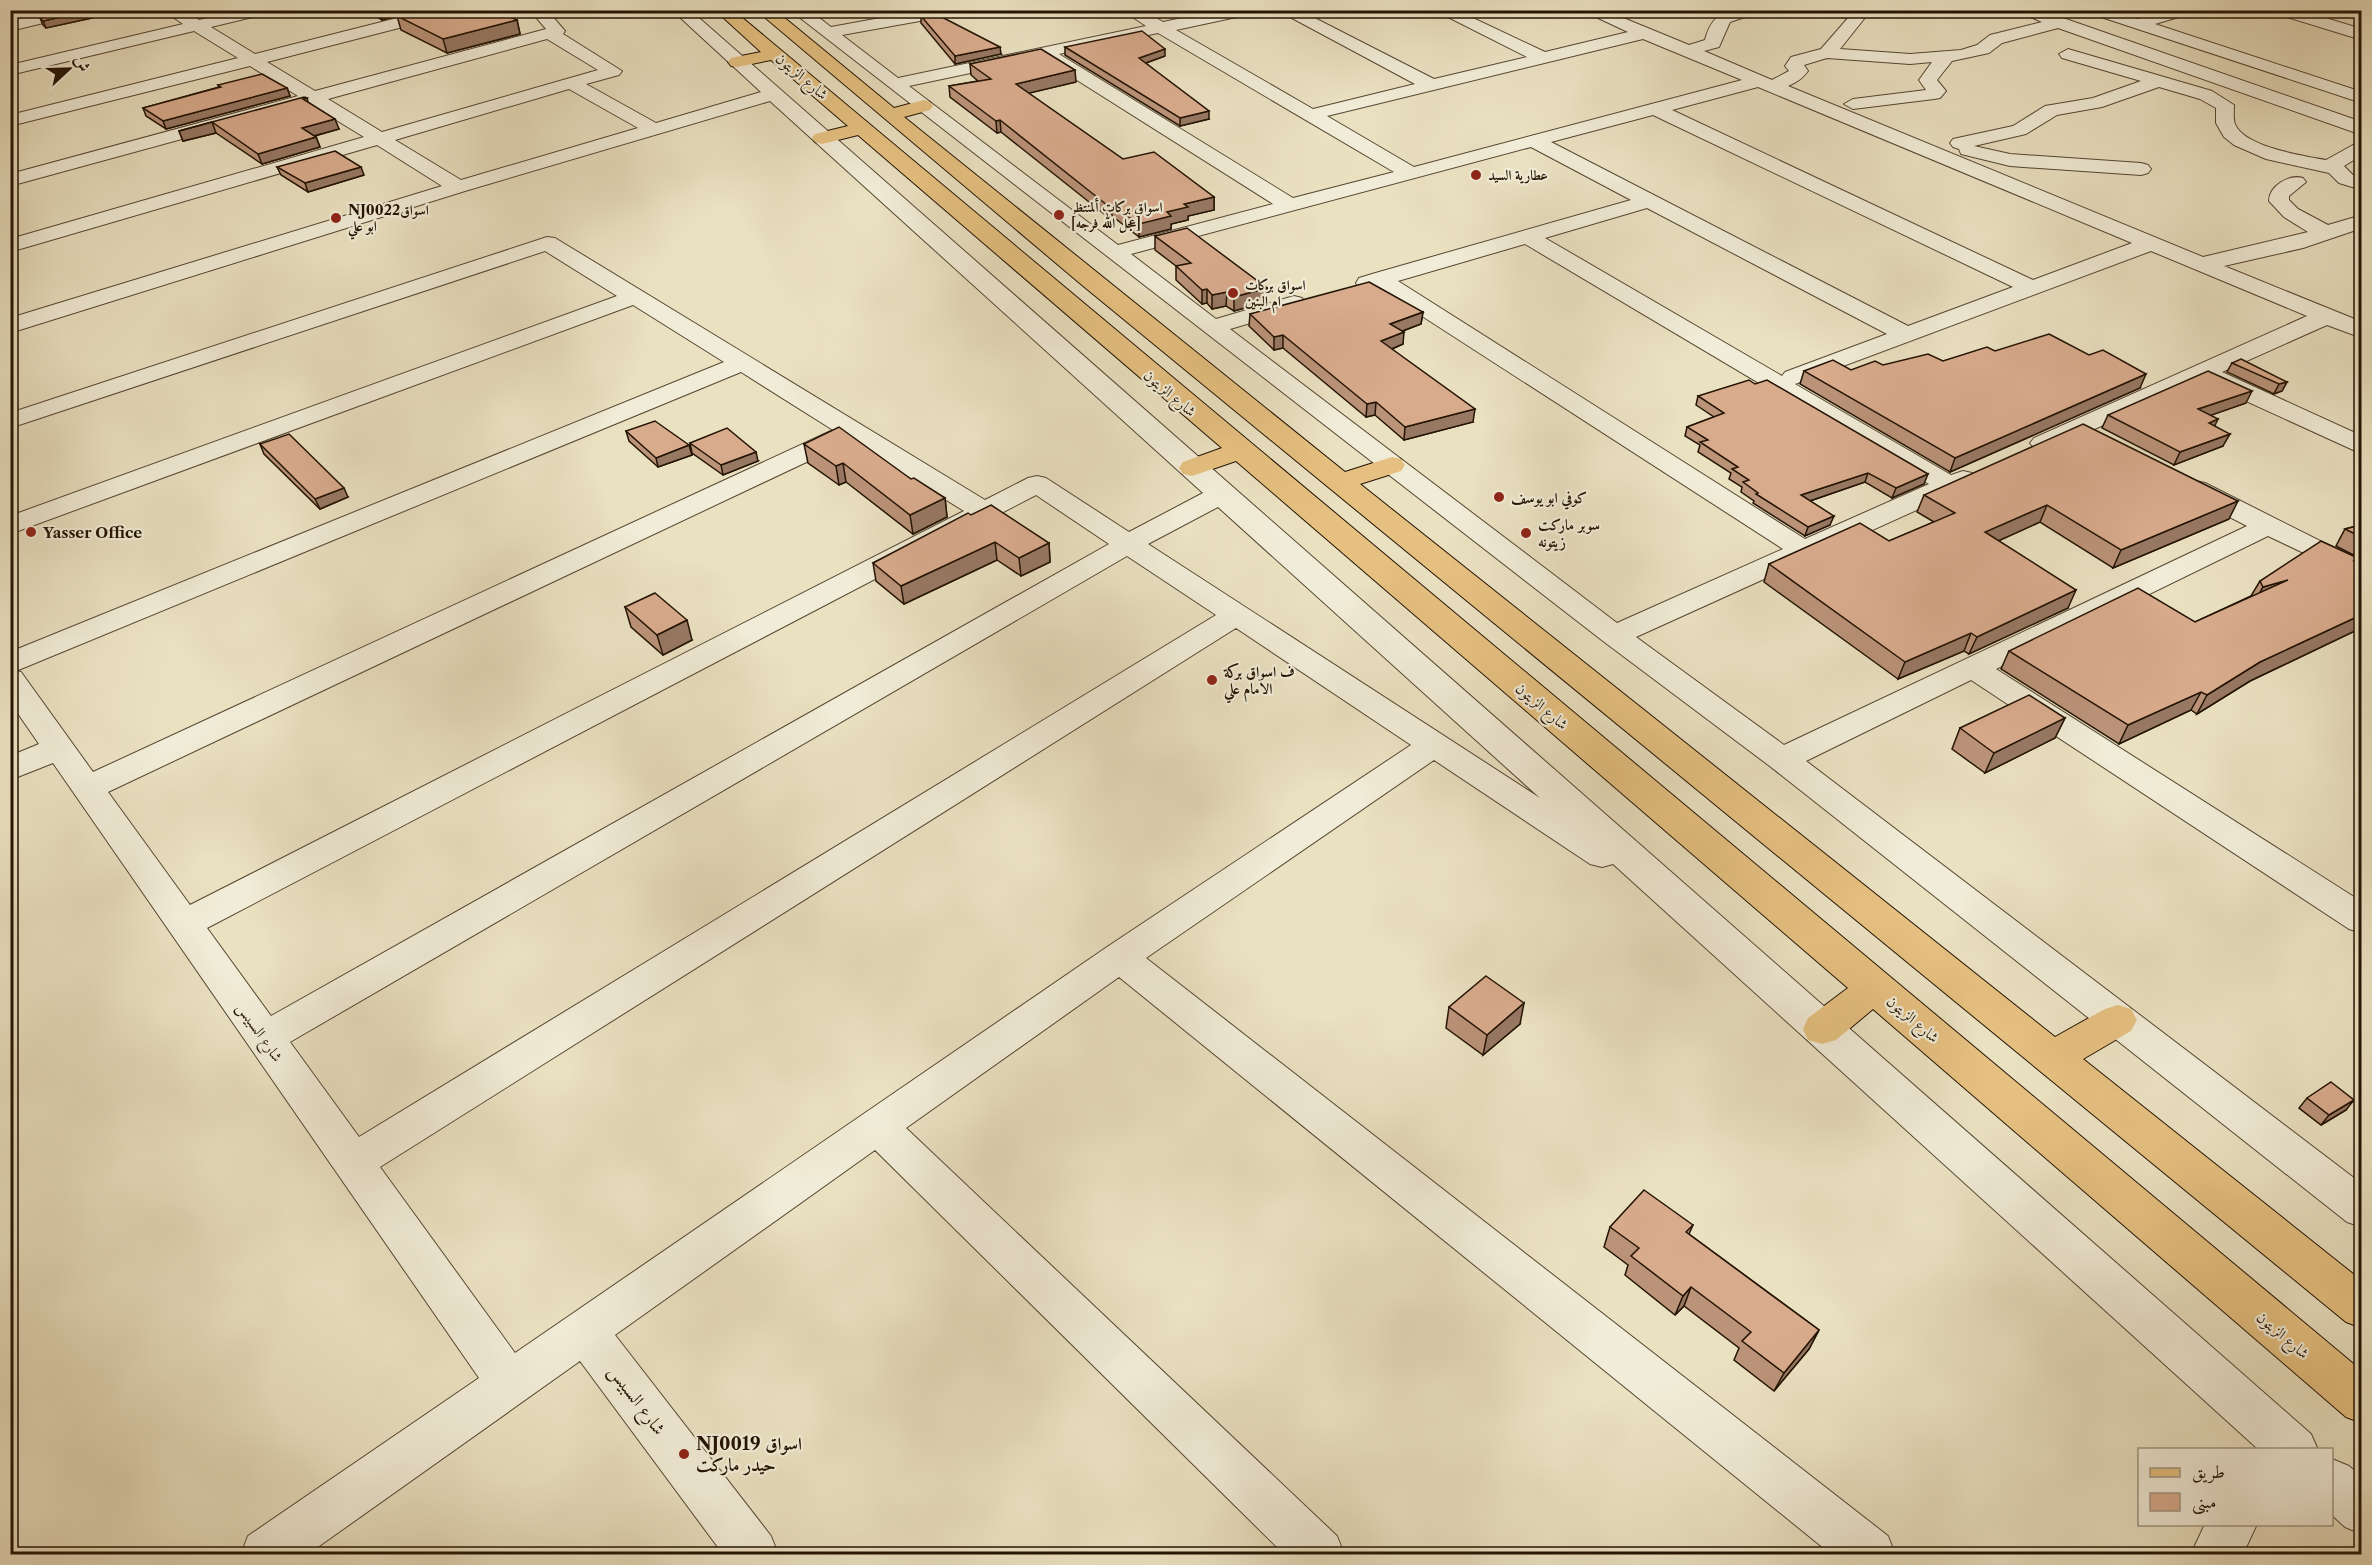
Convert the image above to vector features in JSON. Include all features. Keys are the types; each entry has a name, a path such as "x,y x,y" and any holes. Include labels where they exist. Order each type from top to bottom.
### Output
{"main road":[{"name":"شارع الزيتون","path":"723,10 774,54 876,121 1046,242 1090,280 2361,1308"},
{"name":"شارع الزيتون","path":"764,10 1006,252 1053,294 2359,1398"},
{"path":"737,62 774,54"},
{"path":"822,138 924,106"},
{"path":"1006,252 1030,251 1046,242"},
{"path":"1053,294 1052,289 1062,281 1090,280"},
{"path":"1192,468 1239,451"},
{"path":"1341,482 1392,465"},
{"path":"1822,1029 1875,987"},
{"path":"2052,1058 2118,1020"}],"street":[{"path":"10,26 79,10"},
{"path":"171,10 458,188"},
{"path":"10,70 264,10"},
{"path":"10,121 451,10"},
{"path":"10,180 556,31 538,10"},
{"path":"680,10 1822,1029 2284,1446"},
{"path":"798,10 1614,635 1782,759 2361,1209"},
{"path":"828,33 953,10"},
{"path":"1130,10 1412,174"},
{"path":"895,84 1246,10"},
{"path":"1285,10 1431,85"},
{"path":"1442,10 1544,58"},
{"path":"1825,10 1861,12"},
{"path":"2023,10 2361,129"},
{"path":"2095,10 2361,99"},
{"path":"2137,24 2186,10"},
{"path":"2280,10 2361,35"},
{"path":"1589,11 2361,331"},
{"path":"1688,51 1713,43 1716,27 1724,20 1748,11"},
{"path":"1827,54 1861,12"},
{"path":"1115,252 1656,109 1772,86 1794,77 1798,71 1794,66 1797,61 1827,54 1910,59 1946,57 1983,49 1996,39 2058,23"},
{"path":"10,246 613,71 549,33"},
{"path":"1310,115 1644,33"},
{"path":"1045,53 1291,206"},
{"path":"2068,54 2206,95 2225,105 2224,123 2231,135 2242,142 2301,162 2335,168"},
{"path":"1853,104 1934,94 1937,91 1928,80 1929,75 1941,66 1946,57"},
{"path":"1955,144 2019,130 2052,110 2097,103 2159,81"},
{"path":"571,83 652,129"},
{"path":"1772,86 1853,104 1955,144 2010,160 2141,169"},
{"path":"10,326 773,94"},
{"path":"1656,109 2032,288"},
{"path":"1534,141 1907,335"},
{"path":"2361,146 2332,165 2346,179 2361,184"},
{"path":"2296,182 2279,194 2279,201 2291,213 2326,233"},
{"path":"1347,288 1649,201"},
{"path":"2202,264 2295,243 2361,221"},
{"path":"1527,236 1949,485"},
{"path":"10,421 547,243 983,511"},
{"path":"1776,383 2152,243"},
{"path":"1380,279 1803,550"},
{"path":"10,526 635,297"},
{"path":"1212,327 1313,298"},
{"path":"2023,452 2326,316"},
{"path":"10,663 743,363"},
{"path":"2202,372 2361,446"},
{"path":"2077,428 2109,444"},
{"path":"87,788 852,430"},
{"path":"1614,635 1981,471"},
{"path":"2173,477 2361,573"},
{"path":"184,924 1037,484 1697,918"},
{"path":"265,1038 1128,544 1222,494"},
{"path":"1782,759 2268,526"},
{"path":"353,1162 1236,615"},
{"path":"1972,667 2361,920"},
{"name":"شارع السبيس","path":"10,679 510,1384"},
{"path":"266,1554 1120,957 1434,745"},
{"path":"10,769 59,748"},
{"path":"1120,957 1870,1554"},
{"path":"878,1127 1319,1554"},
{"name":"شارع السبيس","path":"585,1331 753,1554"},
{"path":"2333,1485 2361,1510"},
{"path":"2216,1554 2232,1526"}],"building":[{"path":"71,10 92,10 43,21 40,18"},
{"path":"420,10 496,10 517,20 443,39 397,16"},
{"path":"934,13 1000,47 955,56 921,16"},
{"path":"1142,31 1165,49 1139,58 1209,111 1180,118 1065,47"},
{"path":"1041,49 1075,70 1016,84 1123,159 1154,152 1214,197 1184,204 1188,207 1167,212 1171,216 1139,224 1111,204 1107,205 1000,120 996,121 949,86 991,79 970,64"},
{"path":"262,74 287,88 163,121 143,108 221,87 218,85"},
{"path":"304,97 307,98 303,99 335,119 302,128 316,137 258,154 212,122"},
{"path":"335,151 361,167 305,183 277,167"},
{"path":"1187,228 1267,288 1234,297 1227,292 1212,295 1207,289 1202,290 1176,266 1191,263 1155,236"},
{"path":"1369,282 1423,312 1390,324 1404,332 1381,341 1475,409 1405,427 1376,402 1367,404 1283,335 1274,337 1250,314"},
{"path":"2049,334 2089,355 2103,350 2146,374 1955,458 1804,371 1833,360 1851,370 1875,361 1883,365 1928,354 1943,361 1987,347 1995,351"},
{"path":"2241,359 2287,382 2279,384 2232,363"},
{"path":"2208,371 2252,391 2198,409 2218,419 2209,423 2230,434 2180,452 2108,415"},
{"path":"1749,380 1755,384 1767,380 1928,474 1896,488 1868,473 1801,495 1834,516 1808,527 1756,494 1758,493 1743,482 1749,480 1732,469 1738,467 1700,442 1708,440 1687,427 1724,413 1698,396"},
{"path":"655,421 689,445 656,458 626,431"},
{"path":"2083,424 2238,501 2121,550 2047,505 1985,532 2076,590 1977,637 1971,633 1905,662 1769,564 1860,523 1889,541 1955,513 1924,495"},
{"path":"839,427 911,479 914,478 945,498 910,515 843,463 836,466 804,444"},
{"path":"727,428 756,452 721,465 690,443"},
{"path":"289,434 344,488 315,499 260,444"},
{"path":"991,505 1049,543 1019,558 995,542 901,586 873,563 968,513 971,515"},
{"path":"2361,525 2361,537 2345,529"},
{"path":"2321,541 2360,559 2354,561 2361,565 2361,615 2260,662 2207,695 2201,692 2128,725 2009,651 2138,588 2195,622 2288,580 2263,587 2260,581"},
{"path":"655,593 687,620 657,635 625,607"},
{"path":"2029,695 2065,718 1994,753 1960,728"},
{"path":"1486,976 1524,1003 1487,1035 1449,1007"},
{"path":"2331,1082 2354,1100 2329,1115 2307,1098"},
{"path":"1644,1190 1693,1225 1686,1232 1819,1330 1784,1373 1742,1341 1751,1332 1691,1287 1683,1296 1631,1256 1639,1248 1610,1227"}],"place":[{"name":"عطارية السيد","path":"1476,175"},
{"name":"اسواق بركات ألمنتظر [عجل الله فرجه]","path":"1059,215"},
{"name":"NJ0022اسواق ابو علي","path":"336,218"},
{"name":"اسواق بركات ام البنين","path":"1233,293"},
{"name":"كوفي ابو يوسف","path":"1499,497"},
{"name":"Yasser Office","path":"31,532"},
{"name":"سوبر ماركت زيتونه","path":"1526,533"},
{"name":"ف اسواق بركة الامام علي","path":"1212,680"},
{"name":"NJ0019 اسواق حيدر ماركت","path":"684,1454"}]}
